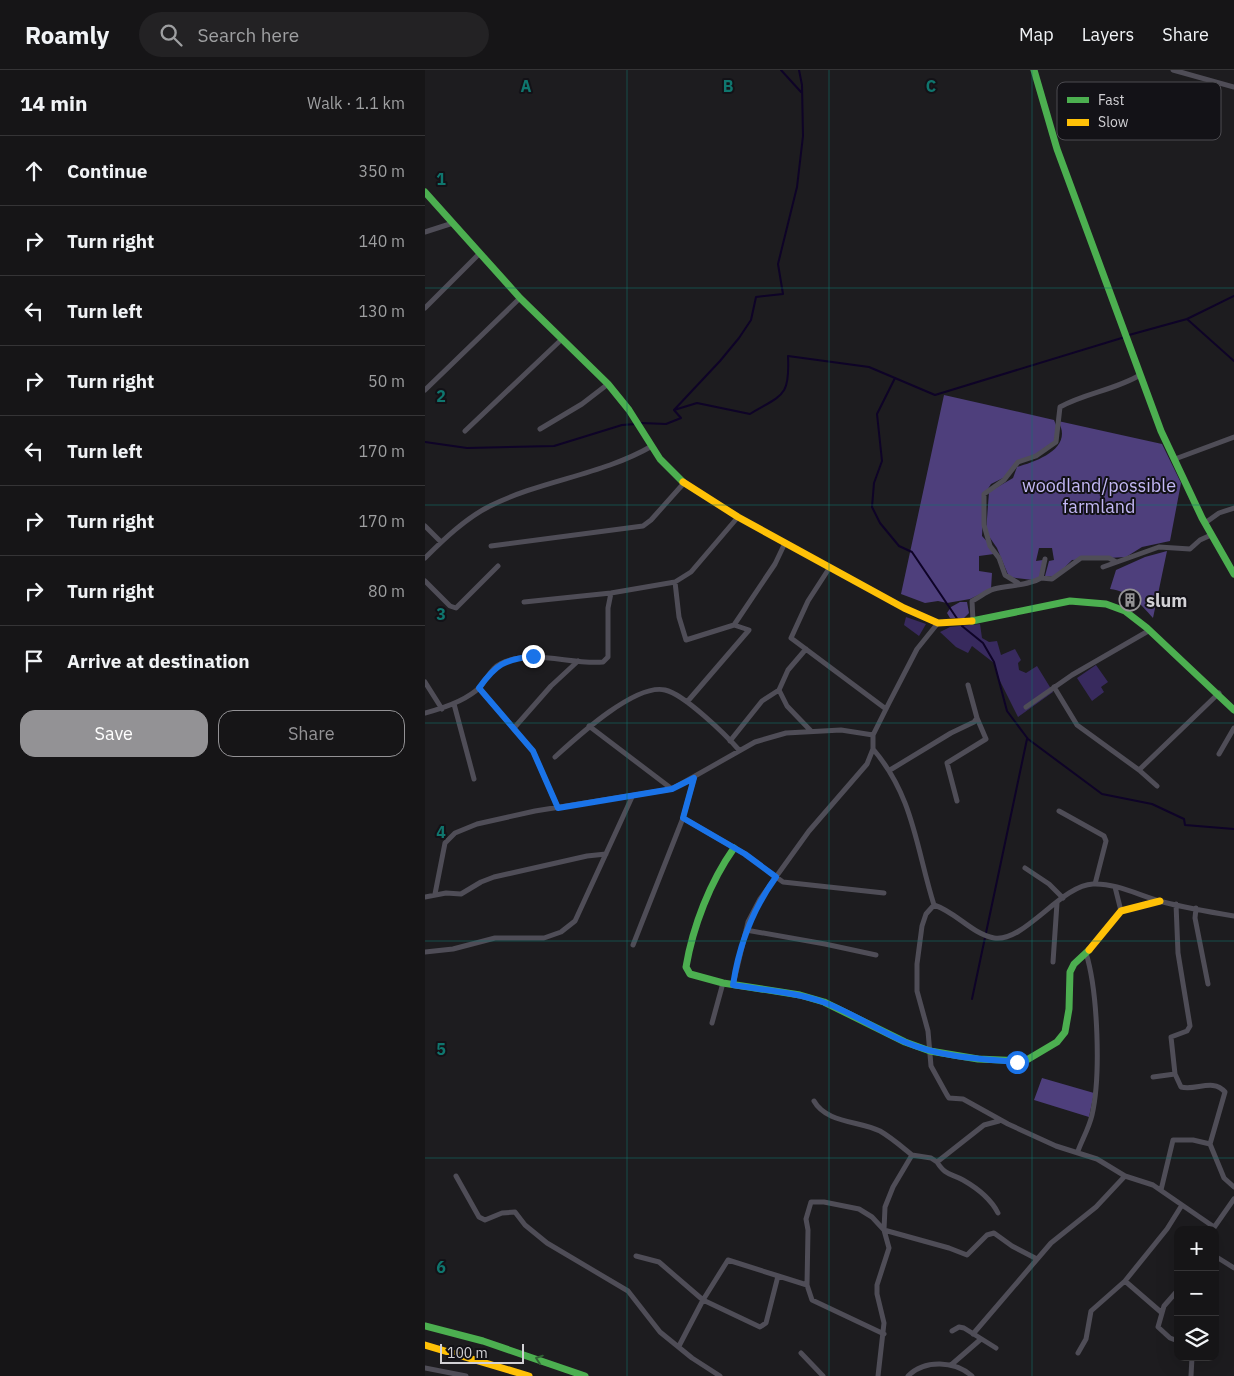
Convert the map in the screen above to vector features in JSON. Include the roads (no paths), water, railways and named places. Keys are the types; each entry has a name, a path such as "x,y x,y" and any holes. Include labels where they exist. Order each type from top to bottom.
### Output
{"main road":[{"path":"1034,70 1057,149 1140,375 1175,459 1205,523 1234,574"},
{"path":"425,192 520,298 608,384 660,459 684,483 737,517 904,608 938,623 961,623 1032,607 1070,601 1106,604 1125,611 1150,630 1219,693 1234,710"},
{"path":"734,848 708,896 687,954 686,967 690,974 723,983 800,995 824,1002 905,1042 930,1051 978,1059 1023,1062 1057,1042 1065,1032 1067,1023 1070,972 1074,964 1086,953 1121,912 1160,901"},
{"path":"425,1326 491,1343 585,1376"},
{"path":"425,1345 529,1376"}],"street":[{"path":"1173,70 1216,82"},
{"path":"1221,83 1234,87"},
{"path":"425,232 453,223"},
{"path":"425,308 480,252"},
{"path":"425,390 520,298"},
{"path":"465,431 562,339"},
{"path":"1018,583 1005,575 999,558 989,546 984,525 984,494 1004,480 1018,462 1036,456 1057,442 1060,407 1073,399 1127,382 1140,375"},
{"path":"540,429 582,404 608,384"},
{"path":"1175,459 1234,437"},
{"path":"425,558 441,542 489,506 538,487 617,462 652,446"},
{"path":"491,546 643,526 651,520 684,483"},
{"path":"1205,523 1219,513 1234,508"},
{"path":"524,602 611,593 675,582 691,572 737,517"},
{"path":"425,526 441,542"},
{"path":"1103,568 1159,546 1190,548 1200,540 1211,535"},
{"path":"734,625 775,564 785,543"},
{"path":"973,620 972,601 991,590 1018,583 1034,582 1041,578 1052,580 1081,558 1109,558 1116,562"},
{"path":"1041,578 1045,559"},
{"path":"425,581 451,606 457,608 498,566"},
{"path":"831,567 808,601 791,636 793,640 886,709"},
{"path":"675,582 679,617 686,640 734,625 749,630 687,702"},
{"path":"425,713 453,704 479,688 499,664 514,659 533,656 603,662 608,657 608,608 611,593"},
{"path":"733,985 746,930 760,899 809,831 859,774 873,749 873,735 917,649 938,623"},
{"path":"1026,707 1150,630"},
{"path":"730,741 762,701 779,690 788,670 806,649"},
{"path":"515,728 551,686 579,661"},
{"path":"425,682 442,709"},
{"path":"957,802 947,763 986,739 977,718 968,685"},
{"path":"479,688 533,751 558,808"},
{"path":"1054,688 1077,725 1139,770 1157,786"},
{"path":"555,757 589,726 619,706 657,689 665,689 687,702 739,750"},
{"path":"779,690 787,706 811,731"},
{"path":"1139,770 1219,693"},
{"path":"453,704 474,779"},
{"path":"890,770 951,733 974,722 977,718"},
{"path":"589,726 672,789"},
{"path":"1219,754 1234,728"},
{"path":"435,894 445,843 455,834 477,824 607,798 632,797 672,789 694,778 739,750 770,737 811,731 841,730 873,735"},
{"path":"873,749 890,770 904,795 911,814 922,866 934,906"},
{"path":"633,944 683,818 694,778"},
{"path":"425,952 453,949 495,938 544,938 561,932 575,921 632,797"},
{"path":"1059,811 1104,836 1106,841 1095,884"},
{"path":"683,818 734,848 776,877 793,884 884,893"},
{"path":"425,897 435,894 461,894 481,882 494,877 587,856 606,854"},
{"path":"1025,868 1049,884 1063,898"},
{"path":"934,906 947,909 985,935 999,938 1017,933 1063,898 1083,886 1095,884 1115,887 1160,901 1234,916"},
{"path":"1115,887 1121,912"},
{"path":"1053,962 1057,903"},
{"path":"1176,904 1178,953 1191,1026 1187,1031 1171,1036 1175,1074 1181,1087 1187,1089 1208,1085 1218,1086 1225,1092 1210,1144 1224,1178 1234,1187"},
{"path":"934,906 926,914 922,926 917,964 917,991 924,1015 933,1072 949,1098 963,1099 1001,1120 1057,1146 1097,1159 1125,1176 1161,1190 1210,1226"},
{"path":"1196,908 1195,918 1208,984"},
{"path":"746,930 876,955"},
{"path":"1078,1152 1091,1117 1096,1093 1094,994 1086,953"},
{"path":"712,1023 723,983"},
{"path":"1153,1077 1175,1074"},
{"path":"814,1100 820,1108 834,1116 862,1124 890,1137 912,1155 931,1158 937,1162 944,1173 961,1179 988,1199 998,1213"},
{"path":"983,1110 986,1122 984,1125"},
{"path":"937,1162 984,1125 1001,1120"},
{"path":"1161,1190 1173,1140 1193,1140 1210,1144"},
{"path":"879,1376 884,1323 877,1294 880,1275 886,1262 889,1248 884,1230 888,1198 912,1155"},
{"path":"457,1176 479,1217 485,1220 502,1213 515,1212 525,1225 547,1243 628,1291 660,1332 692,1358 720,1376"},
{"path":"973,1334 1051,1243 1096,1207 1125,1176"},
{"path":"1214,1226 1234,1198"},
{"path":"884,1334 812,1300 807,1285 808,1230 806,1219 811,1202 824,1202 859,1209 872,1217 884,1230 949,1248 967,1255 987,1235 994,1233 1012,1246 1037,1259"},
{"path":"1078,1353 1086,1339 1091,1311 1125,1281 1167,1229 1182,1205"},
{"path":"636,1256 659,1262 703,1300 763,1327 779,1276"},
{"path":"1219,1259 1234,1268"},
{"path":"679,1346 703,1300 728,1260 807,1285"},
{"path":"1125,1281 1161,1313"},
{"path":"1174,1295 1161,1313 1158,1327 1170,1338 1174,1339"},
{"path":"952,1331 961,1327 995,1348"},
{"path":"951,1365 981,1339"},
{"path":"801,1353 823,1376"},
{"path":"1191,1376 1192,1361"},
{"path":"908,1376 926,1365 951,1365 962,1368 972,1376"},
{"path":"425,1368 466,1376"}],"waterway":[{"path":"781,70 801,92"},
{"path":"674,410 739,338 751,320 756,297 783,294 778,264 797,187 803,136 802,85 799,70"},
{"path":"1129,335 1187,319 1234,296"},
{"path":"1187,319 1234,361"},
{"path":"641,423 666,424 681,418 674,410 697,403 750,414 777,398 786,387 788,380 788,356 869,367 935,395 1125,337"},
{"path":"895,378 877,414 882,461 874,483 872,507 880,523 899,546 912,552 958,620"},
{"path":"425,442 467,448 554,446 622,425 636,424"},
{"path":"962,626 983,643 994,662 1007,711 1028,739 1102,794 1152,804 1184,819 1185,825 1234,829"},
{"path":"972,999 1027,739"}],"place":[{"name":"slum","path":"1130,600"}],"park label":[{"name":"woodland/possible farmland","path":"1099,495"}]}
